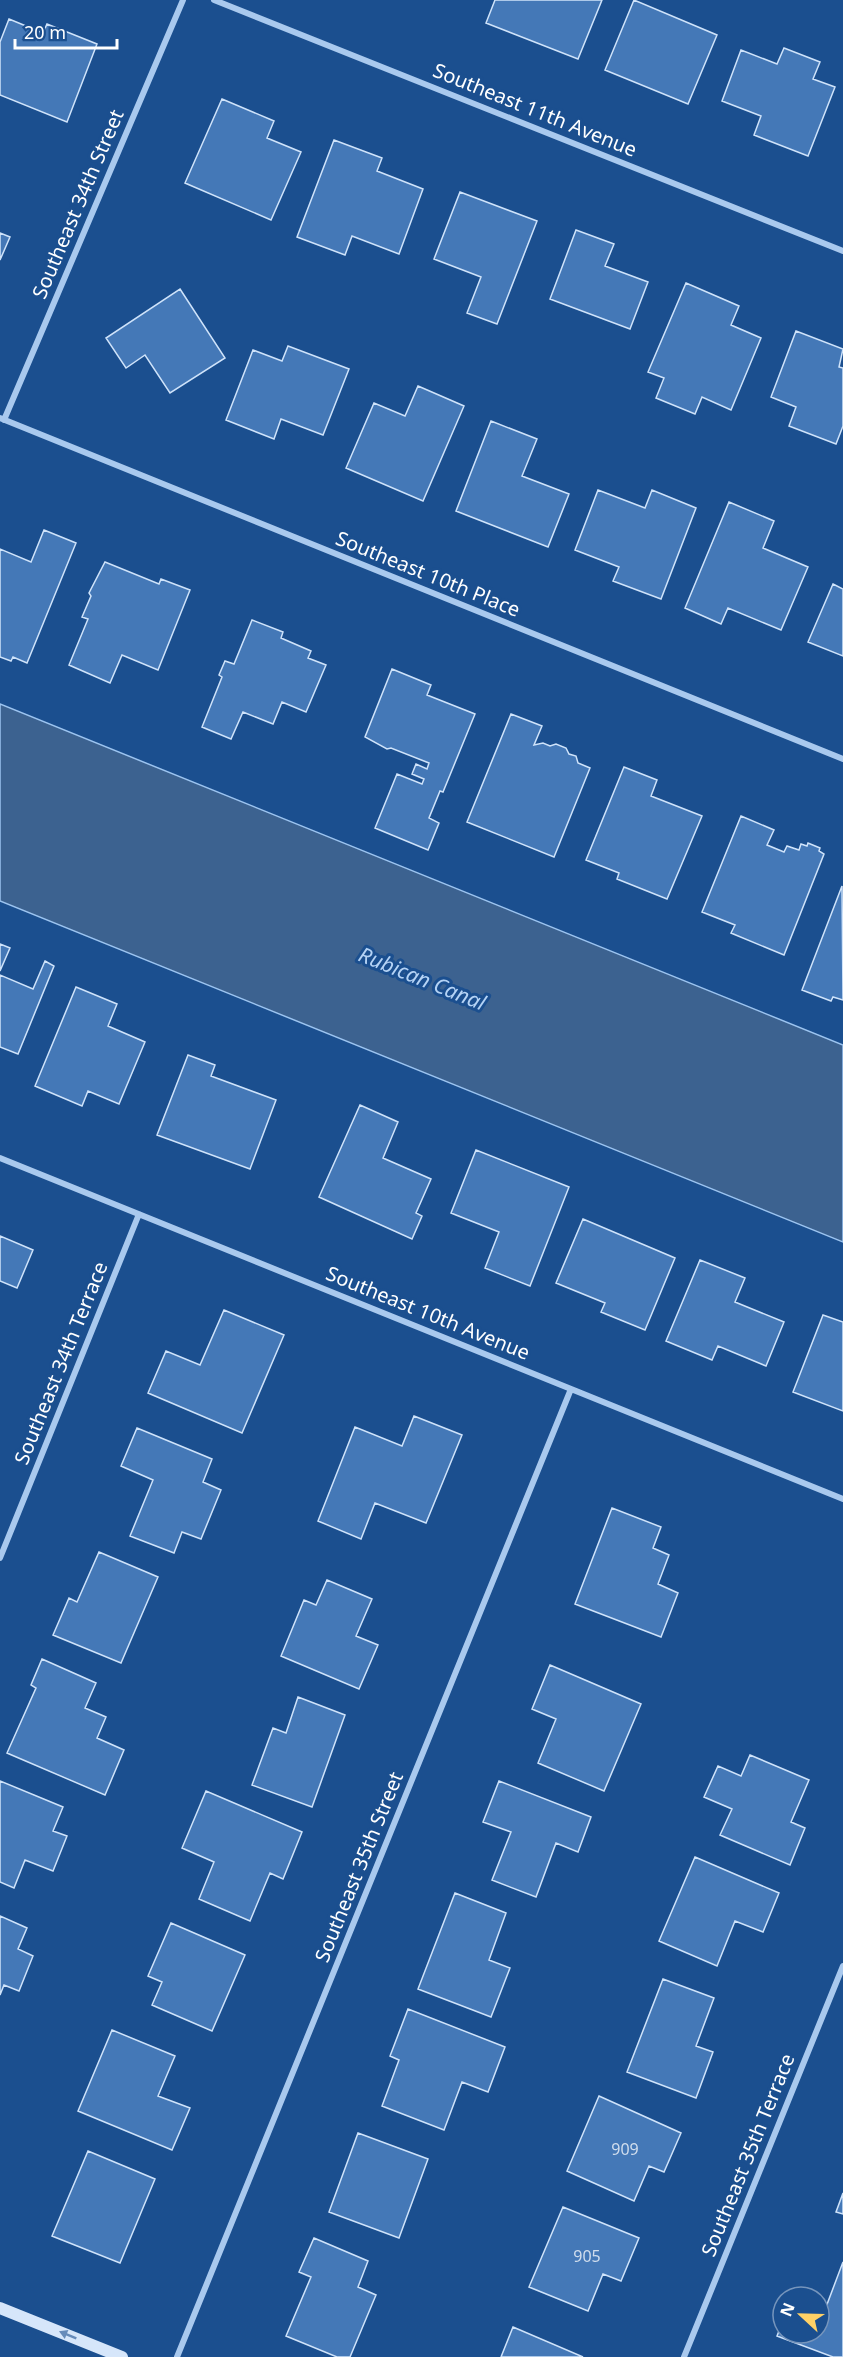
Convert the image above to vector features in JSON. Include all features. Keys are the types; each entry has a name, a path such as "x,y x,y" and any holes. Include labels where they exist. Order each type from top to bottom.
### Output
{"main road":[{"path":"0,2308 122,2357"}],"street":[{"name":"Southeast 34th Street","path":"2,419 183,0"},
{"name":"Southeast 11th Avenue","path":"214,0 842,248"},
{"name":"Southeast 10th Place","path":"2,419 843,759"},
{"name":"Southeast 10th Avenue","path":"0,1158 843,1499"},
{"name":"Southeast 34th Terrace","path":"0,1558 139,1214"},
{"name":"Southeast 35th Street","path":"177,2357 571,1389"},
{"name":"Southeast 35th Terrace","path":"684,2357 843,1966"}],"water":[{"name":"Rubican Canal","path":"0,704 843,1045 843,1242 0,901"}],"building":[{"path":"495,0 602,0 578,59 486,23"},
{"path":"634,0 717,35 688,104 605,70"},
{"path":"9,19 43,33 47,24 97,44 67,122 0,95 0,42"},
{"path":"784,48 820,62 813,79 835,87 808,156 754,135 761,116 722,101 741,50 777,64"},
{"path":"222,99 274,121 267,138 301,152 271,220 185,183"},
{"path":"334,140 382,158 377,171 423,189 399,254 352,236 345,255 297,237"},
{"path":"460,192 537,221 497,324 467,313 481,277 434,259"},
{"path":"576,230 614,244 605,266 648,282 630,329 550,299"},
{"path":"0,233 10,237 0,260"},
{"path":"686,283 739,306 731,325 761,338 731,410 702,397 695,414 656,398 664,378 648,372"},
{"path":"180,289 225,358 170,393 145,355 126,368 106,338"},
{"path":"796,331 843,349 839,367 843,368 843,426 836,444 789,426 796,407 771,397"},
{"path":"288,346 349,369 323,435 281,419 274,439 226,420 253,350 282,361"},
{"path":"418,386 464,406 423,501 346,468 374,403 405,416"},
{"path":"491,421 537,439 522,476 569,494 548,547 456,511"},
{"path":"598,490 645,508 652,490 696,508 661,599 613,581 619,567 575,550"},
{"path":"729,502 774,521 763,548 808,567 781,630 728,608 721,624 685,608"},
{"path":"44,530 76,543 27,663 13,657 11,661 0,657 0,549 31,562"},
{"path":"105,562 159,584 161,579 190,590 158,670 122,655 110,683 69,665 88,619 82,617 91,596 89,593"},
{"path":"833,584 843,589 843,656 808,642"},
{"path":"252,620 283,632 281,638 311,651 308,658 326,665 306,712 282,702 273,724 243,712 231,739 202,727 222,677 219,675 225,661 234,664"},
{"path":"392,669 431,685 427,695 475,714 443,792 440,791 429,818 439,823 428,850 375,828 397,774 422,784 424,779 412,774 416,764 427,769 429,763 391,748 387,749 365,737"},
{"path":"511,714 542,726 534,745 556,744 566,748 569,754 576,756 578,763 590,768 554,857 467,822"},
{"path":"624,767 657,780 651,796 702,816 667,899 617,879 619,873 586,860"},
{"path":"741,816 774,830 767,845 784,852 787,846 799,850 801,844 807,846 808,843 820,848 819,851 824,854 784,955 731,933 735,925 702,912"},
{"path":"842,886 843,1000 833,997 831,1001 802,990"},
{"path":"0,944 10,948 0,971"},
{"path":"45,961 54,966 18,1054 0,1047 0,975 33,989"},
{"path":"76,987 117,1004 108,1026 145,1042 119,1104 88,1091 82,1106 35,1086"},
{"path":"188,1055 215,1065 211,1076 276,1100 250,1169 157,1135"},
{"path":"360,1105 398,1122 383,1158 431,1179 416,1213 422,1216 412,1239 319,1197"},
{"path":"476,1150 569,1187 530,1286 485,1268 499,1232 451,1213"},
{"path":"583,1219 675,1258 645,1330 601,1312 605,1303 556,1283"},
{"path":"0,1236 33,1250 17,1288 0,1281"},
{"path":"700,1260 745,1278 735,1302 784,1322 766,1366 718,1346 712,1360 666,1341"},
{"path":"224,1310 284,1335 242,1433 148,1393 166,1351 200,1365"},
{"path":"823,1315 843,1322 843,1411 793,1392"},
{"path":"414,1416 462,1435 426,1523 375,1503 361,1539 318,1521 355,1427 402,1446"},
{"path":"137,1428 212,1459 203,1482 221,1490 201,1539 182,1532 174,1553 130,1536 153,1480 121,1466"},
{"path":"612,1508 661,1527 653,1548 669,1555 658,1584 678,1593 661,1637 575,1604"},
{"path":"99,1552 158,1577 121,1663 53,1635 69,1598 77,1602"},
{"path":"327,1580 372,1599 356,1636 378,1645 359,1689 281,1656 304,1600 316,1605"},
{"path":"42,1659 96,1683 85,1708 106,1717 97,1738 124,1750 105,1795 7,1753 36,1688 31,1685"},
{"path":"550,1665 641,1704 604,1791 538,1763 556,1719 532,1709"},
{"path":"298,1697 345,1715 312,1807 252,1785 273,1728 286,1733"},
{"path":"750,1755 809,1780 791,1822 805,1828 790,1865 720,1835 732,1809 704,1797 718,1766 741,1776"},
{"path":"0,1781 63,1807 53,1831 67,1836 53,1871 25,1860 14,1888 0,1882"},
{"path":"499,1781 591,1817 578,1852 556,1843 536,1897 492,1880 511,1832 483,1822"},
{"path":"206,1791 302,1832 283,1879 270,1873 250,1921 199,1899 214,1862 182,1848"},
{"path":"695,1857 779,1893 763,1932 735,1921 717,1966 659,1941"},
{"path":"455,1893 506,1913 489,1960 510,1968 491,2017 418,1989"},
{"path":"0,1916 27,1928 18,1949 33,1956 19,1991 4,1985 0,1995"},
{"path":"171,1923 245,1955 212,2031 152,2005 162,1982 148,1976"},
{"path":"663,1979 714,1998 696,2046 713,2052 696,2098 627,2072"},
{"path":"408,2009 505,2047 488,2092 462,2082 444,2130 382,2106 399,2060 390,2056"},
{"path":"112,2030 175,2056 158,2096 190,2108 172,2150 78,2111"},
{"path":"599,2096 681,2133 664,2172 649,2166 634,2201 567,2171"},
{"path":"358,2133 428,2159 399,2238 329,2212"},
{"path":"88,2151 155,2179 120,2263 52,2236"},
{"path":"843,2193 843,2214 836,2212"},
{"path":"563,2207 639,2238 621,2281 603,2274 588,2311 529,2287"},
{"path":"314,2238 368,2261 358,2287 376,2295 350,2357 337,2357 286,2336 311,2277 299,2272"},
{"path":"843,2262 843,2357 833,2357 801,2345 831,2345 831,2294"},
{"path":"513,2327 583,2357 501,2357"}]}
